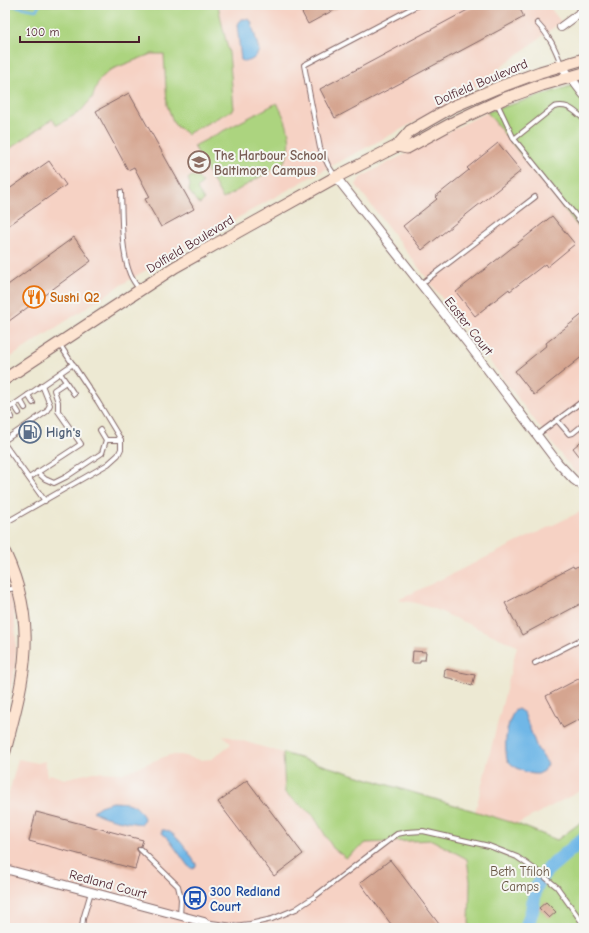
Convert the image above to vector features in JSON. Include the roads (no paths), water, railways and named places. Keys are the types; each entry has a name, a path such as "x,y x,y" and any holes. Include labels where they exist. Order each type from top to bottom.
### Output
{"main road":[{"name":"Dolfield Boulevard","path":"5,379 175,267 336,177 397,146 410,131 452,107 561,64 584,59"},
{"name":"Dolfield Boulevard","path":"397,146 407,148 458,120 496,102 542,85 584,73"},
{"path":"5,553 11,574 18,587 24,615 25,656 20,696 5,751"}],"street":[{"path":"560,27 584,10"},
{"path":"561,64 584,95"},
{"name":"Easter Court","path":"336,177 469,345 558,463 574,480 584,487"},
{"name":"Redland Court","path":"5,869 204,922"}],"lane":[{"path":"336,177 328,166 320,148 304,65 418,5"},
{"path":"536,23 543,29 553,44 561,64"},
{"path":"496,102 514,139 584,226"},
{"path":"514,139 554,107 561,105 571,109 584,119"},
{"path":"121,192 123,233 127,262 131,277 140,290"},
{"path":"421,284 535,197"},
{"path":"5,523 108,464 118,456 121,449 121,440 59,343"},
{"path":"12,417 6,411 73,364"},
{"path":"60,373 74,394"},
{"path":"29,478 80,444 58,411 58,402 54,390 66,382"},
{"path":"5,440 46,412 50,405 42,386"},
{"path":"28,395 33,403"},
{"path":"21,400 26,408"},
{"path":"537,435 584,400"},
{"path":"14,405 19,413"},
{"path":"38,410 41,415"},
{"path":"30,415 34,420"},
{"path":"24,420 27,425"},
{"path":"557,420 569,434 573,433 584,424"},
{"path":"17,425 20,430"},
{"path":"9,430 13,435"},
{"path":"37,472 45,479 54,483 66,477 102,453 106,440 100,430"},
{"path":"106,440 121,440"},
{"path":"5,445 45,501"},
{"path":"5,590 18,587"},
{"path":"535,663 584,638"},
{"path":"204,922 232,926 272,919 296,909 314,897 397,834 423,831 489,846 517,857 540,872 557,887 584,925"},
{"path":"140,849 178,886 180,916"},
{"path":"82,928 83,919 91,892"}],"water":[{"path":"242,19 251,21 259,50 255,57 248,61 241,60 237,25"},
{"path":"518,709 524,713 537,748 548,764 544,771 538,774 521,770 507,760 507,729 514,711"},
{"path":"112,802 127,803 135,806 144,818 142,824 109,818 93,811 100,806"},
{"path":"162,830 172,833 186,849 196,864 193,869 188,866 170,841 162,833"}],"waterway":[{"path":"9,5 36,10 40,5"},
{"path":"526,928 532,911 535,890 539,881 547,870 584,838"}],"place":[{"name":"The Harbour School Baltimore Campus","path":"199,162"},
{"name":"Sushi Q2","path":"34,297"},
{"name":"High's","path":"30,432"},
{"name":"300 Redland Court","path":"195,898"}],"park label":[{"name":"Beth Tfiloh Camps","path":"520,878"}]}
